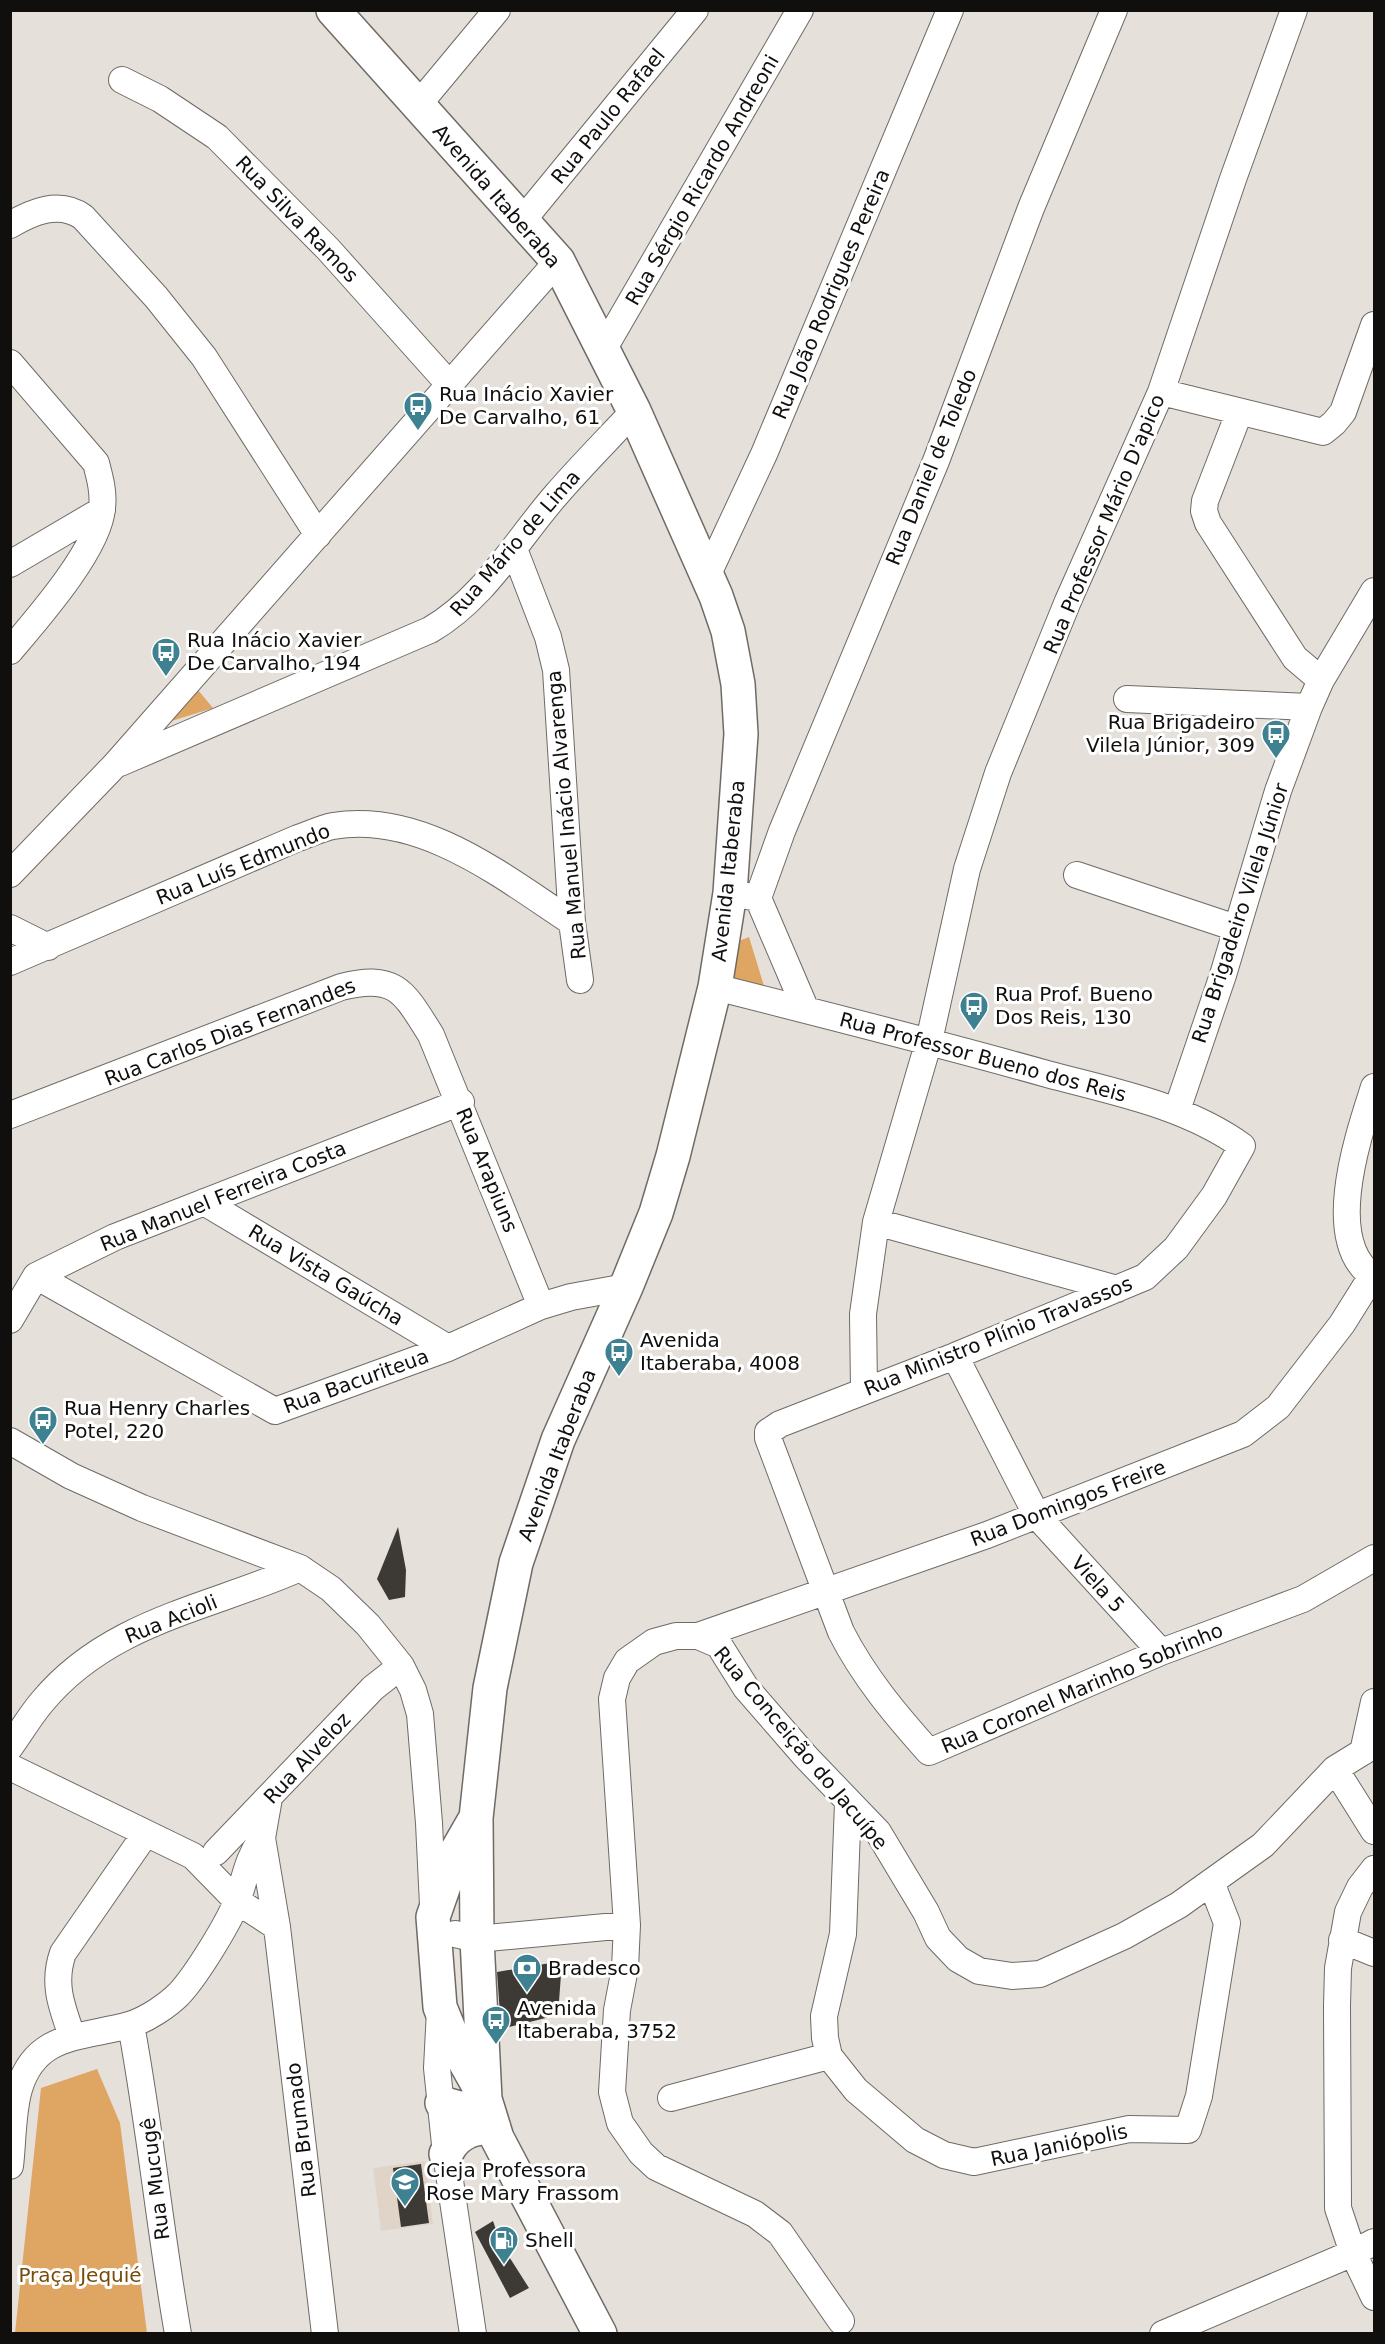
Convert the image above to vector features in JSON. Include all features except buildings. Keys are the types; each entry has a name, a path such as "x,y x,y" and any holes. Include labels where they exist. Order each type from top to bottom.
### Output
{"main road":[{"name":"Avenida Itaberaba","path":"333,10 558,261 634,411 707,576 728,631 738,684 744,896 715,987 674,1156 656,1213 558,1440 516,1563 490,1688 476,1818 440,2007 455,2044 600,2334"},
{"name":"Avenida Itaberaba","path":"446,1878 455,1854 476,1818"},
{"path":"446,1878 455,1930"},
{"name":"Avenida Itaberaba","path":"455,1930 490,2114"},
{"path":"441,2103 490,2114"},
{"path":"446,2154 450,2145 461,2134 476,2128 490,2114"}],"street":[{"path":"418,105 497,10"},
{"name":"Rua Paulo Rafael","path":"522,221 695,10"},
{"name":"Rua Sérgio Ricardo Andreoni","path":"603,350 800,10"},
{"name":"Rua João Rodrigues Pereira","path":"707,576 764,454 950,10"},
{"name":"Rua Daniel de Toledo","path":"744,896 782,831 936,460 1031,208 1114,10"},
{"name":"Rua Professor Mário D'apico","path":"864,1389 863,1314 876,1222 929,1041 967,869 998,773 1068,602 1161,392 1233,179 1294,10"},
{"name":"Rua Silva Ramos","path":"122,80 160,99 217,137 328,249 449,384"},
{"path":"10,225 34,210 63,209 75,211 83,217 156,297 204,357 318,535"},
{"path":"10,874 115,765 558,261"},
{"path":"1161,392 1323,432 1343,411 1374,325"},
{"path":"10,363 21,392 96,463 101,481 102,510 88,548 10,651"},
{"name":"Rua Mário de Lima","path":"115,765 430,630 446,621 466,603 514,549 555,496 634,411"},
{"path":"1239,413 1205,501 1204,511 1208,523 1294,658 1321,680"},
{"path":"10,564 102,510"},
{"name":"Rua Manuel Inácio Alvarenga","path":"514,549 548,637 556,670 572,922 580,980"},
{"name":"Rua Brigadeiro Vilela Júnior","path":"1177,1110 1278,791 1309,707 1321,680 1374,591"},
{"path":"1128,699 1309,707"},
{"name":"Rua Luís Edmundo","path":"10,962 277,847 333,826 372,826 421,834 463,852 572,922"},
{"path":"1077,875 1236,928"},
{"path":"744,896 806,1010"},
{"path":"10,928 48,947"},
{"name":"Rua Carlos Dias Fernandes","path":"10,1115 340,987 364,981 380,982 395,988 408,999 431,1035"},
{"name":"Rua Professor Bueno dos Reis","path":"715,987 929,1041 1177,1110 1222,1132 1242,1146"},
{"name":"Rua Arapiuns","path":"431,1035 542,1306"},
{"path":"1373,1276 1359,1260 1348,1231 1346,1189 1359,1133 1374,1087"},
{"name":"Rua Manuel Ferreira Costa","path":"36,1275 115,1237 460,1102"},
{"name":"Rua Ministro Plínio Travassos","path":"826,1593 768,1438 768,1432 772,1427 864,1389 955,1356 1145,1277 1176,1248 1214,1196 1242,1146"},
{"name":"Rua Vista Gaúcha","path":"204,1202 448,1348"},
{"path":"876,1222 1117,1289"},
{"path":"10,1320 36,1275"},
{"name":"Rua Bacuriteua","path":"36,1275 275,1411 448,1348 542,1306 571,1297 626,1287"},
{"name":"Rua Domingos Freire","path":"698,1636 826,1593 1036,1516 1243,1434 1278,1407 1342,1324 1373,1276"},
{"name":"Viela 5","path":"955,1356 1036,1516 1161,1653"},
{"path":"10,1442 71,1476 142,1508 300,1568 331,1589 368,1625 401,1666 413,1690 420,1714 429,1823 455,1930 627,1925"},
{"name":"Rua Coronel Marinho Sobrinho","path":"826,1593 857,1662 884,1701 929,1752 1161,1653 1303,1599 1374,1558"},
{"name":"Rua Acioli","path":"10,1747 41,1702 97,1652 148,1623 205,1602 252,1589 300,1568"},
{"name":"Rua Conceição do Jacuípe","path":"841,2321 780,2233 755,2214 656,2167 641,2153 620,2123 612,2092 617,2010 625,1968 627,1925 612,1699 618,1677 627,1661 654,1642 676,1636 698,1636 719,1646 746,1688 848,1803 878,1832 926,1912 938,1938 958,1959 979,1971 1012,1976 1040,1974 1125,1936 1179,1905 1263,1845 1335,1769 1369,1749"},
{"name":"Rua Alveloz","path":"205,1854 269,1798 373,1688 401,1666"},
{"path":"1369,1749 1374,1702"},
{"path":"10,1767 146,1833 205,1854 262,1838"},
{"path":"1335,1769 1374,1831"},
{"name":"Rua Brumado","path":"269,1798 262,1838 277,1928 325,2334"},
{"path":"671,2098 829,2056 824,2016 843,1934 848,1803"},
{"path":"429,1823 446,1878"},
{"path":"72,2036 58,1994 57,1970 63,1953 146,1833"},
{"path":"10,2166 19,2089 30,2065 49,2046 72,2036 131,2025 155,2012 178,1995 198,1970 237,1901 246,1867 262,1838"},
{"path":"205,1854 237,1901 277,1928"},
{"path":"1374,1869 1356,1895 1348,1912 1342,1940 1337,2006 1338,2208 1364,2247 1374,2297"},
{"name":"Rua Janiópolis","path":"829,2056 856,2090 915,2140 944,2155 974,2162 1129,2129 1188,2130 1199,2096 1227,1923 1211,1882"},
{"path":"1342,1940 1374,1953"},
{"path":"440,2007 437,2068 446,2154 473,2334"},
{"name":"Rua Mucugê","path":"131,2025 146,2106 161,2237 178,2334"},
{"path":"1170,2332 1364,2247"}],"shaded area":[{"name":"Cieja Professora Rose Mary Frassom","path":"425,2161 433,2224 381,2231 373,2168"}],"green space":[{"path":"182,671 213,708 124,736"},
{"path":"749,937 764,986 723,977 729,945"},
{"name":"Praça Jequié","path":"97,2069 120,2123 147,2333 15,2333 41,2088"}],"place":[{"name":"Rua Inácio Xavier De Carvalho, 61","path":"418,432"},
{"name":"Rua Inácio Xavier De Carvalho, 194","path":"166,678"},
{"name":"Rua Brigadeiro Vilela Júnior, 309","path":"1276,760"},
{"name":"Rua Prof. Bueno Dos Reis, 130","path":"974,1032"},
{"name":"Avenida Itaberaba, 4008","path":"619,1378"},
{"name":"Rua Henry Charles Potel, 220","path":"43,1446"},
{"name":"Bradesco","path":"527,1994"},
{"name":"Avenida Itaberaba, 3752","path":"496,2046"},
{"name":"Cieja Professora Rose Mary Frassom","path":"405,2208"},
{"name":"Shell","path":"504,2266"}]}
